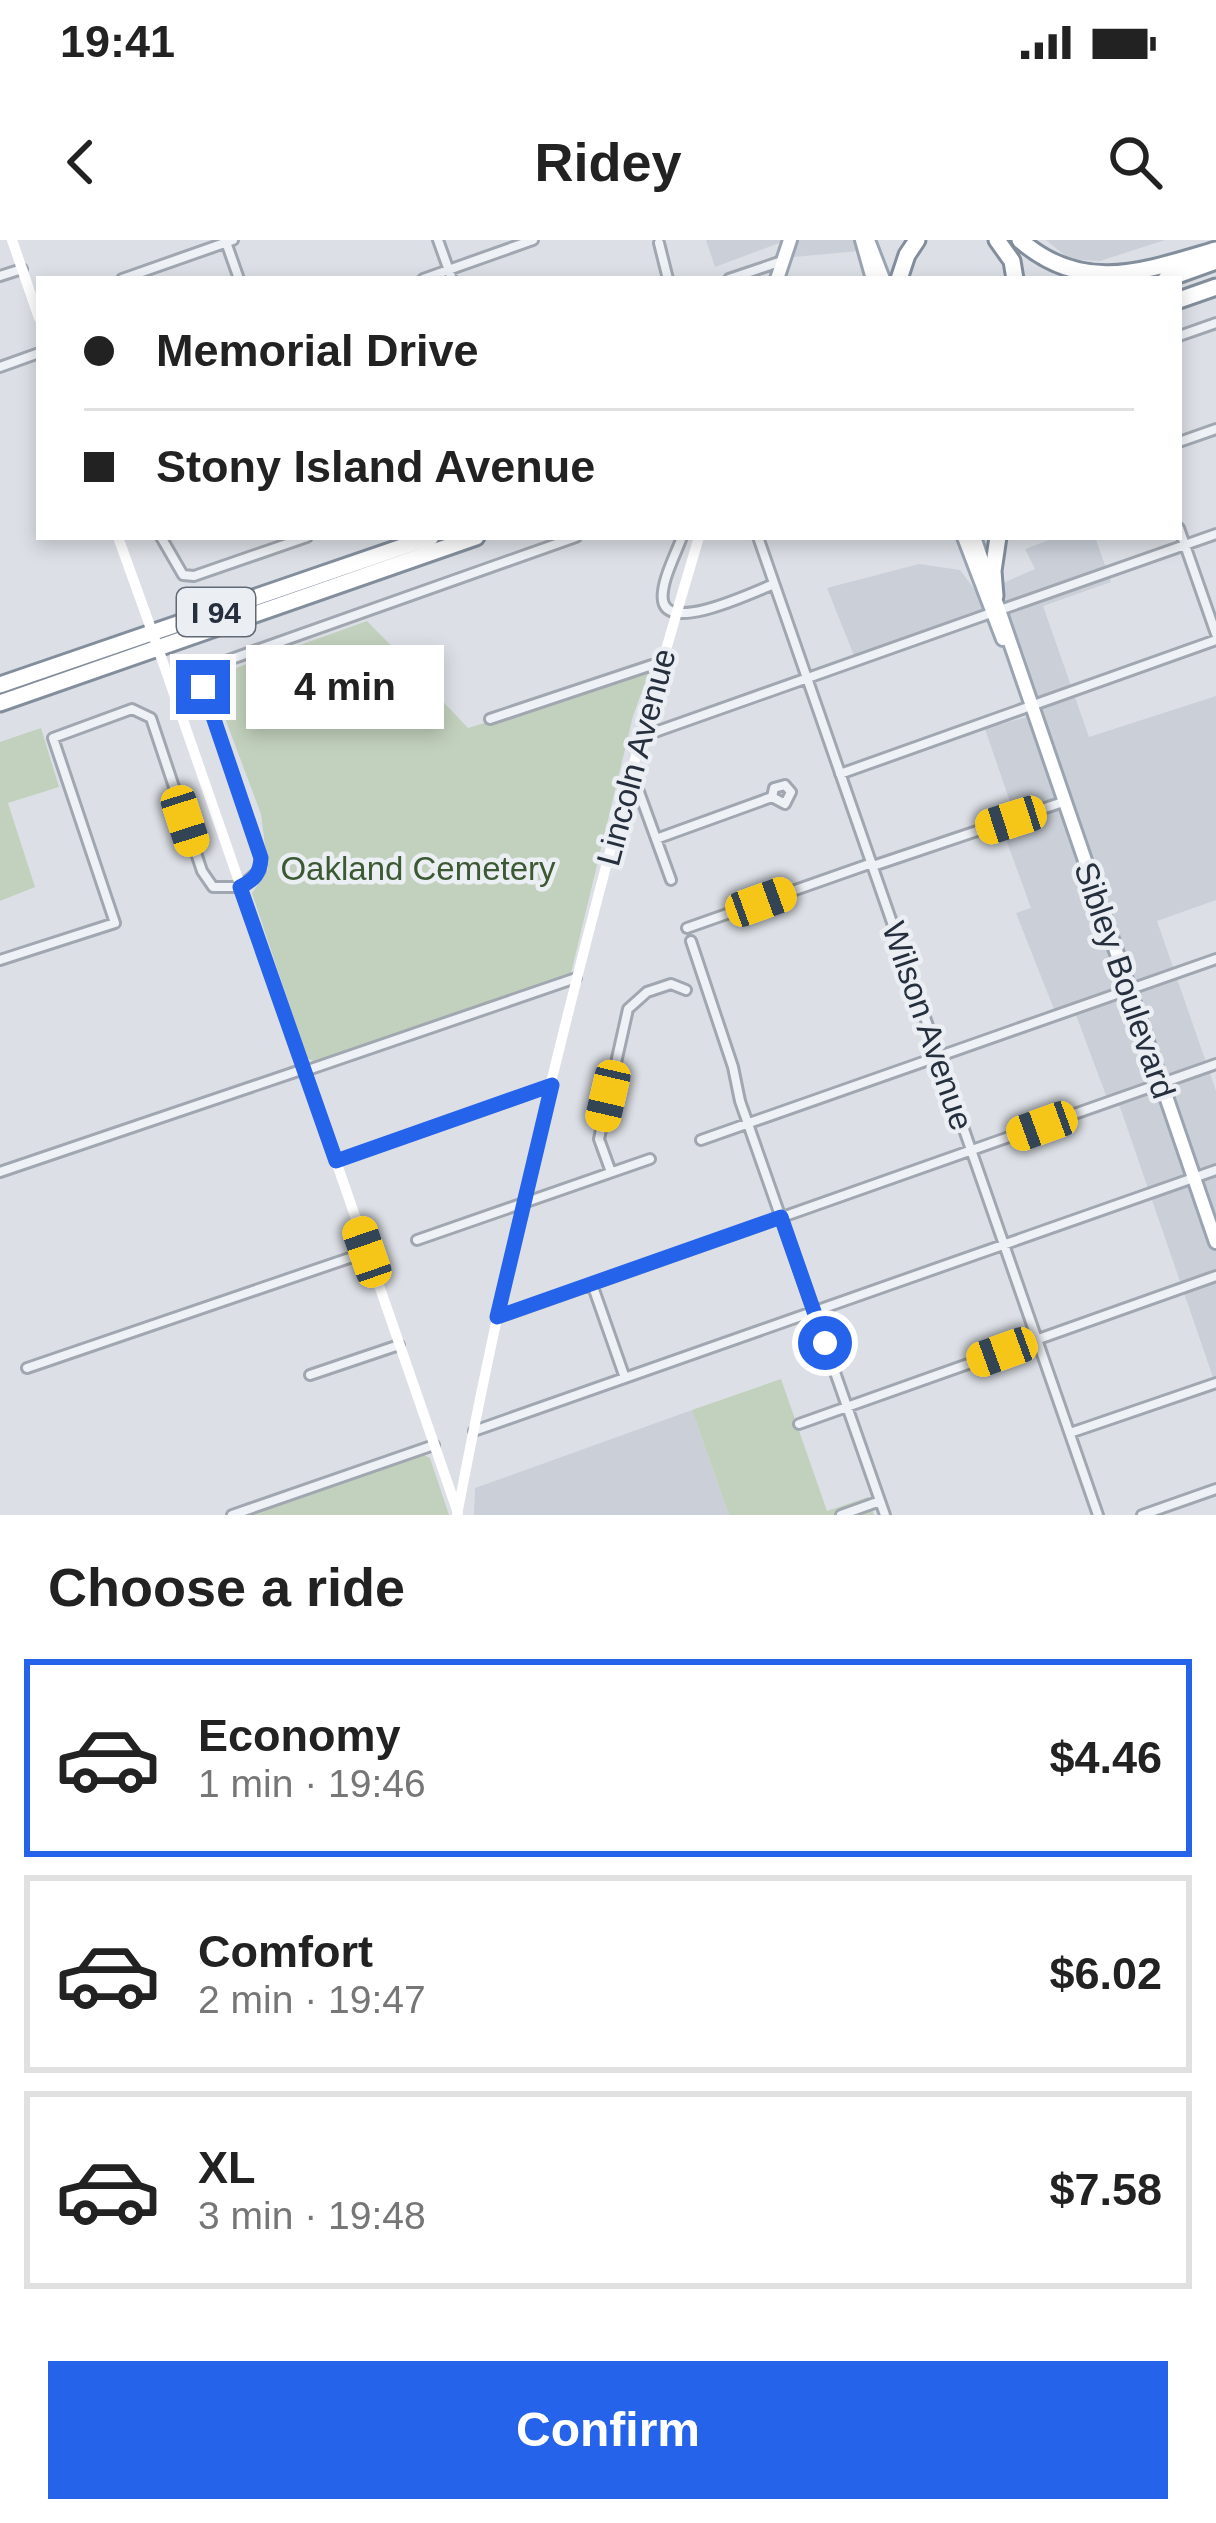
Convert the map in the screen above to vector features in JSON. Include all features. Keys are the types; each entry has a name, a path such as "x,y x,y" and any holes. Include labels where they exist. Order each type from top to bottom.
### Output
{"highway":[{"path":"900,276 917,240"},
{"path":"997,240 1012,261 1014,276"},
{"path":"1020,240 1048,261 1098,274 1143,270 1216,250"},
{"path":"1174,276 1216,261"},
{"path":"1182,289 1216,282"},
{"path":"1182,299 1216,282"},
{"name":"I 94","path":"0,685 419,540"},
{"name":"I 94","path":"0,703 467,540"},
{"path":"995,606 998,540"}],"main road":[{"path":"778,276 790,240"},
{"path":"865,240 872,276"},
{"path":"865,240 883,276"},
{"name":"Sibley Boulevard","path":"965,540 995,606"},
{"name":"Sibley Boulevard","path":"975,540 1216,1242"}],"street":[{"path":"12,240 36,306"},
{"path":"438,240 451,274 532,240"},
{"path":"131,276 230,241 238,276"},
{"path":"659,243 667,276"},
{"path":"738,276 783,260"},
{"path":"0,276 22,268"},
{"path":"1182,335 1216,323"},
{"path":"0,367 36,354"},
{"path":"1182,441 1216,429"},
{"path":"639,738 995,606 1216,534"},
{"path":"839,774 1216,637 1182,536"},
{"path":"119,540 458,1514"},
{"path":"162,540 182,575 208,573 300,540"},
{"path":"0,960 115,922 52,738 132,710 151,718 202,871 213,887 240,887 260,870 261,858 203,687 206,668 568,540"},
{"path":"681,540 663,594 664,606 676,614 685,616 774,584"},
{"name":"Lincoln Avenue","path":"458,1514 521,1205 639,738 698,540"},
{"name":"Wilson Avenue","path":"759,540 1098,1515"},
{"path":"490,719 661,662"},
{"path":"626,790 639,792 671,880"},
{"path":"656,839 772,797"},
{"path":"687,928 1063,802"},
{"path":"691,941 748,1124 885,1515"},
{"path":"701,1140 1216,959"},
{"path":"0,1172 578,977"},
{"path":"611,1172 599,1139 628,1009 647,992 670,984 686,990"},
{"path":"497,1317 1216,1064"},
{"path":"336,1161 552,1085"},
{"path":"417,1240 650,1159"},
{"path":"474,1431 1216,1170"},
{"path":"27,1368 367,1252"},
{"path":"800,1424 1216,1276"},
{"path":"592,1284 625,1378"},
{"path":"310,1375 399,1345"},
{"path":"1070,1433 1216,1383"},
{"path":"232,1515 434,1445"},
{"path":"440,1463 457,1467 468,1462"},
{"path":"1142,1515 1216,1489"},
{"path":"841,1515 880,1501"}],"shaded area":[{"path":"706,240 854,240 859,251 794,257 782,242 715,267"},
{"path":"1046,240 1165,240 1100,261 1069,259"},
{"path":"1049,540 1096,540 1111,582 1043,606 1089,737 1216,696 1216,900 1157,921 1216,1091 1216,1386 1120,1107 1107,1098 1076,1015 1059,1022 1016,913 1031,908 1002,828 1017,822 985,729 1043,712 1004,607 855,658 827,588 919,564 960,570 978,594 1035,569 1025,549"},
{"path":"692,1410 729,1515 474,1515 475,1488"}],"green space":[{"name":"Oakland Cemetery","path":"367,621 416,671 429,673 432,690 468,728 649,672 633,716 571,973 316,1062 307,1058 252,893 268,870 261,814 211,681"},
{"path":"41,728 59,787 8,803 35,887 0,901 0,742"},
{"path":"781,1379 827,1511 868,1497 874,1515 729,1515 692,1410"},
{"path":"424,1455 430,1458 449,1515 241,1515"}],"route":[{"path":"203,687 261,858 260,870 240,887 336,1161 552,1085 497,1317 781,1217 825,1343"}]}
